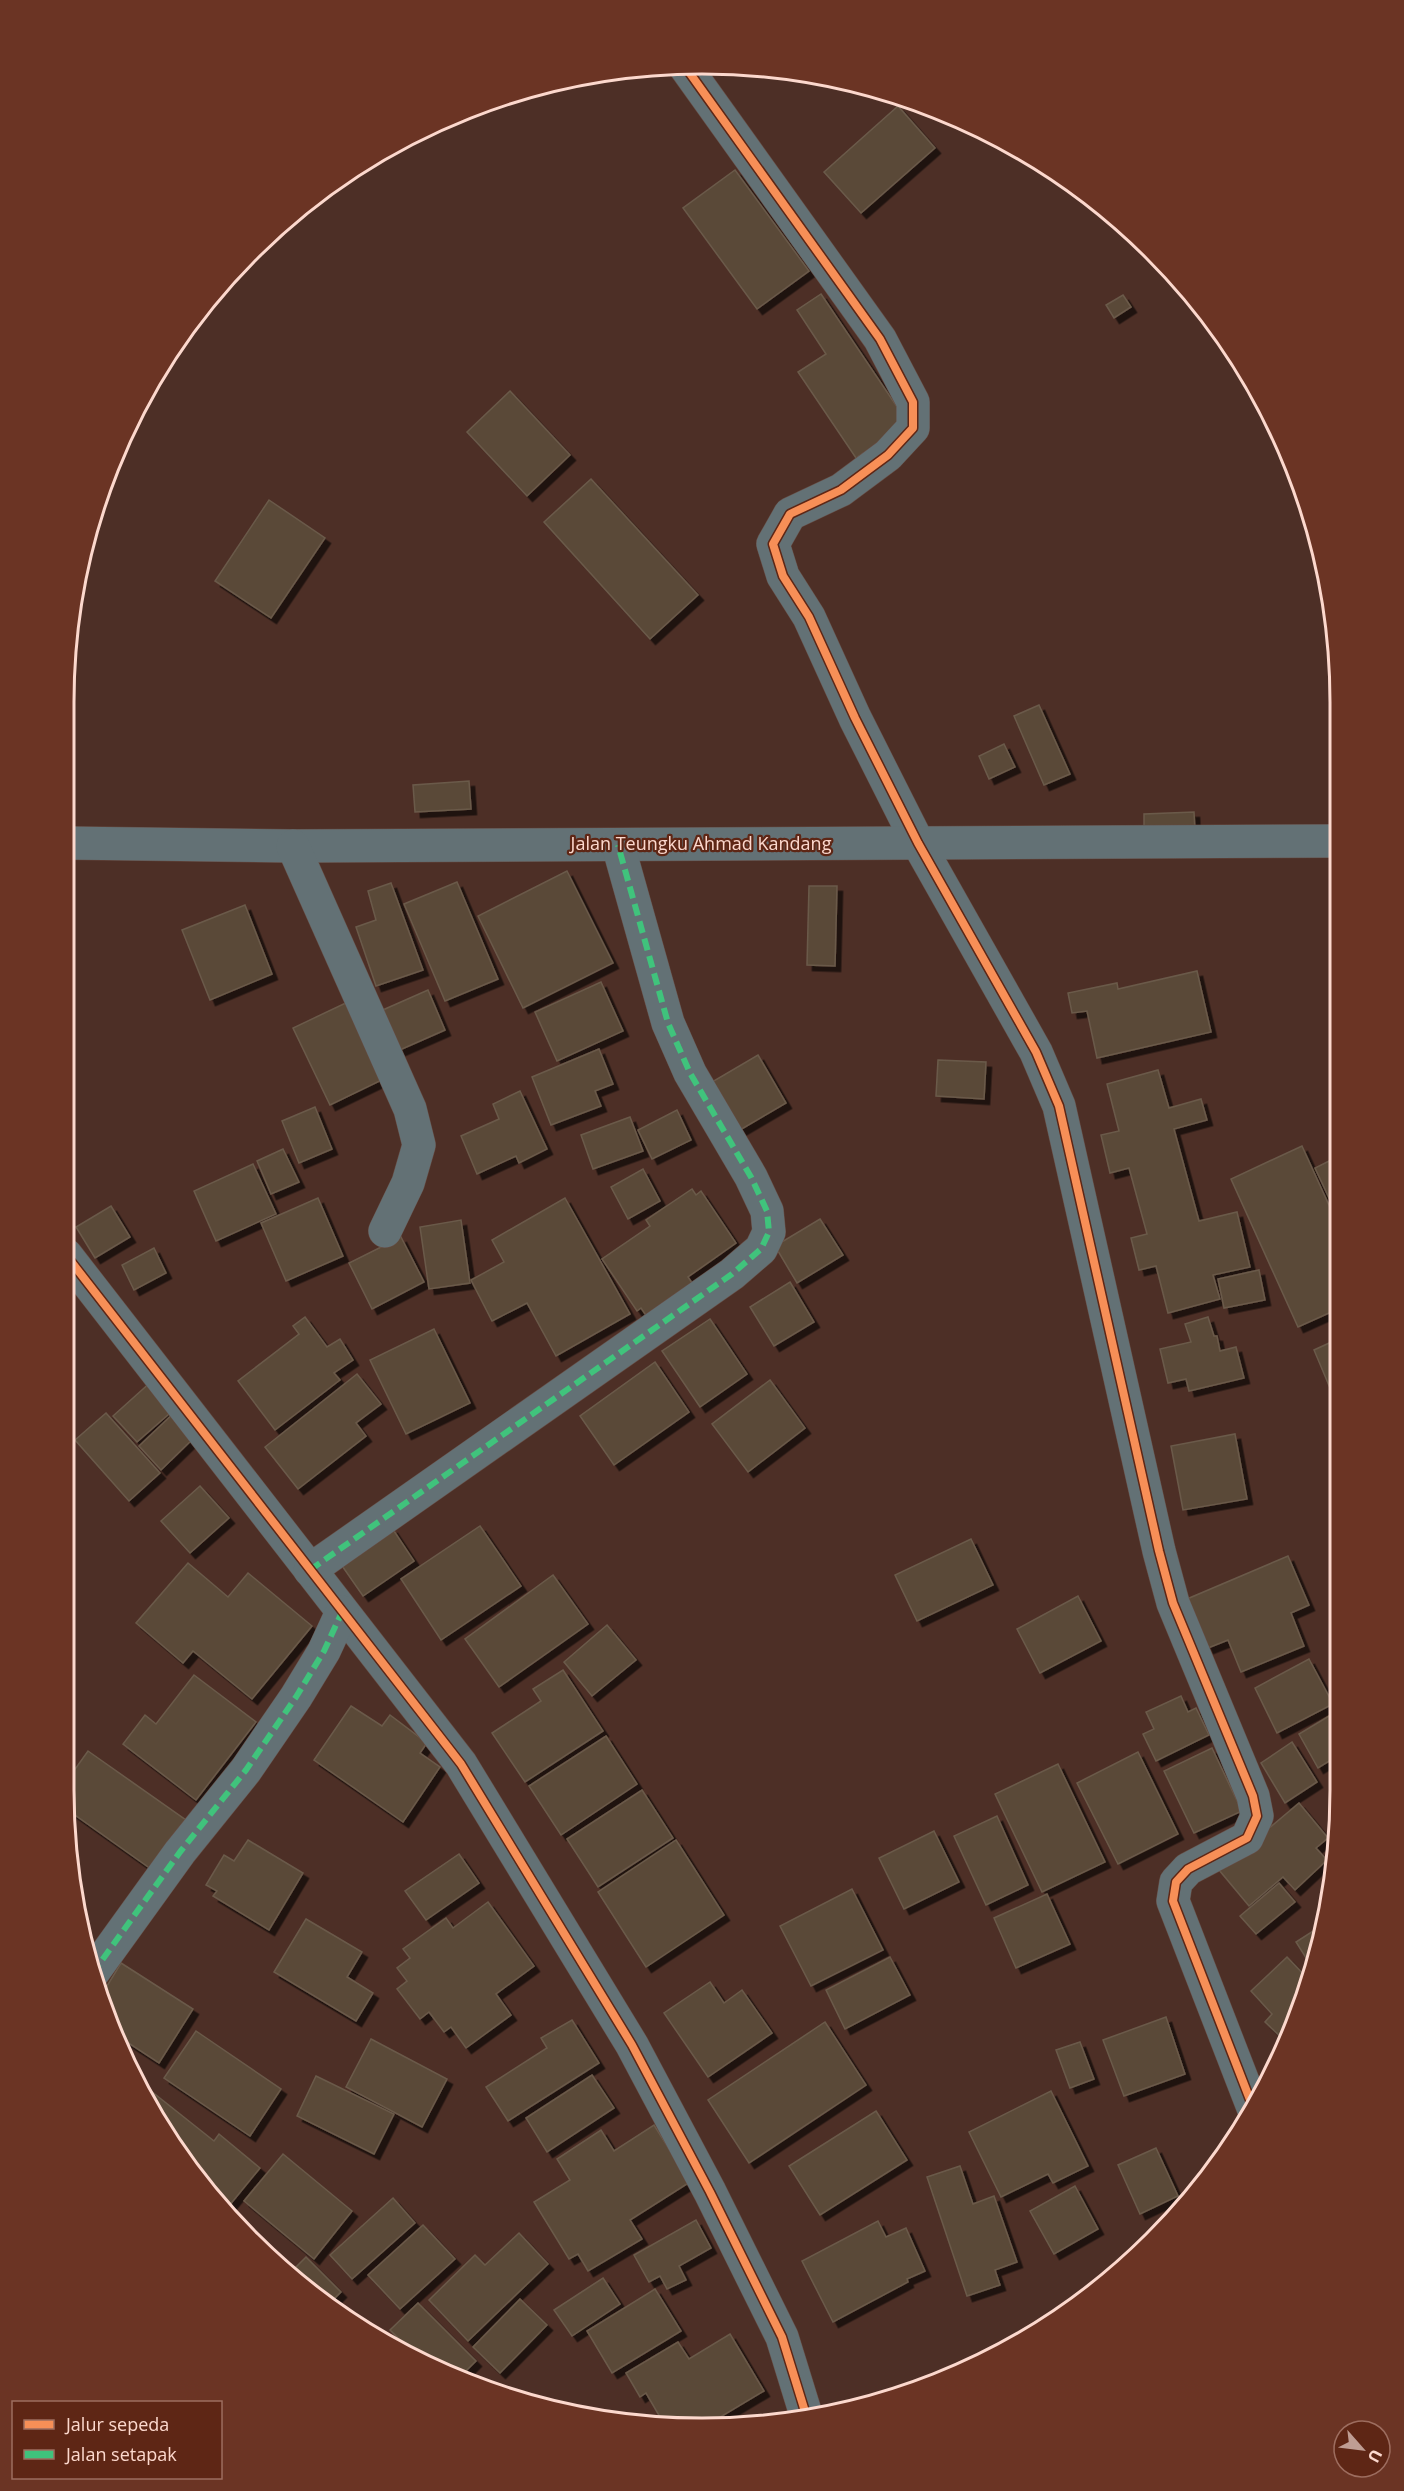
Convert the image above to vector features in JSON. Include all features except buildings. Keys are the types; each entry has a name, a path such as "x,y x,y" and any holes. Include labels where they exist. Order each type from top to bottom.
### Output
{"street":[{"path":"691,74 880,339 913,402 913,428 888,455 841,490 790,514 773,544 783,576 809,617 855,718 918,843 1036,1052 1059,1106 1173,1603 1253,1796 1257,1816 1247,1838 1188,1869 1176,1882 1173,1901 1249,2097"},
{"name":"Jalan Teungku Ahmad Kandang","path":"74,843 293,846 1330,841"},
{"path":"310,1570 732,1274 761,1249 769,1232 767,1210 751,1177 690,1073 668,1023 618,845"},
{"path":"293,846 410,1109 419,1145 408,1183 385,1231"},
{"path":"74,1265 461,1764 632,2045 710,2192 782,2337 804,2409"},
{"path":"99,1965 180,1852 246,1770 324,1651 342,1612"}],"marked path":[{"path":"310,1570 732,1274 761,1249 769,1232 767,1211 751,1177 690,1073 668,1023 618,845"},
{"path":"99,1965 180,1852 246,1770 324,1651 342,1612"}],"cycle path":[{"path":"691,74 880,339 913,402 913,428 888,455 841,490 790,514 773,544 783,576 809,617 855,718 918,843 1036,1052 1059,1106 1159,1551 1173,1603 1253,1796 1257,1816 1247,1838 1188,1869 1176,1882 1173,1901 1249,2097"},
{"path":"74,1265 461,1764 632,2045 710,2192 782,2337 804,2409"}]}
